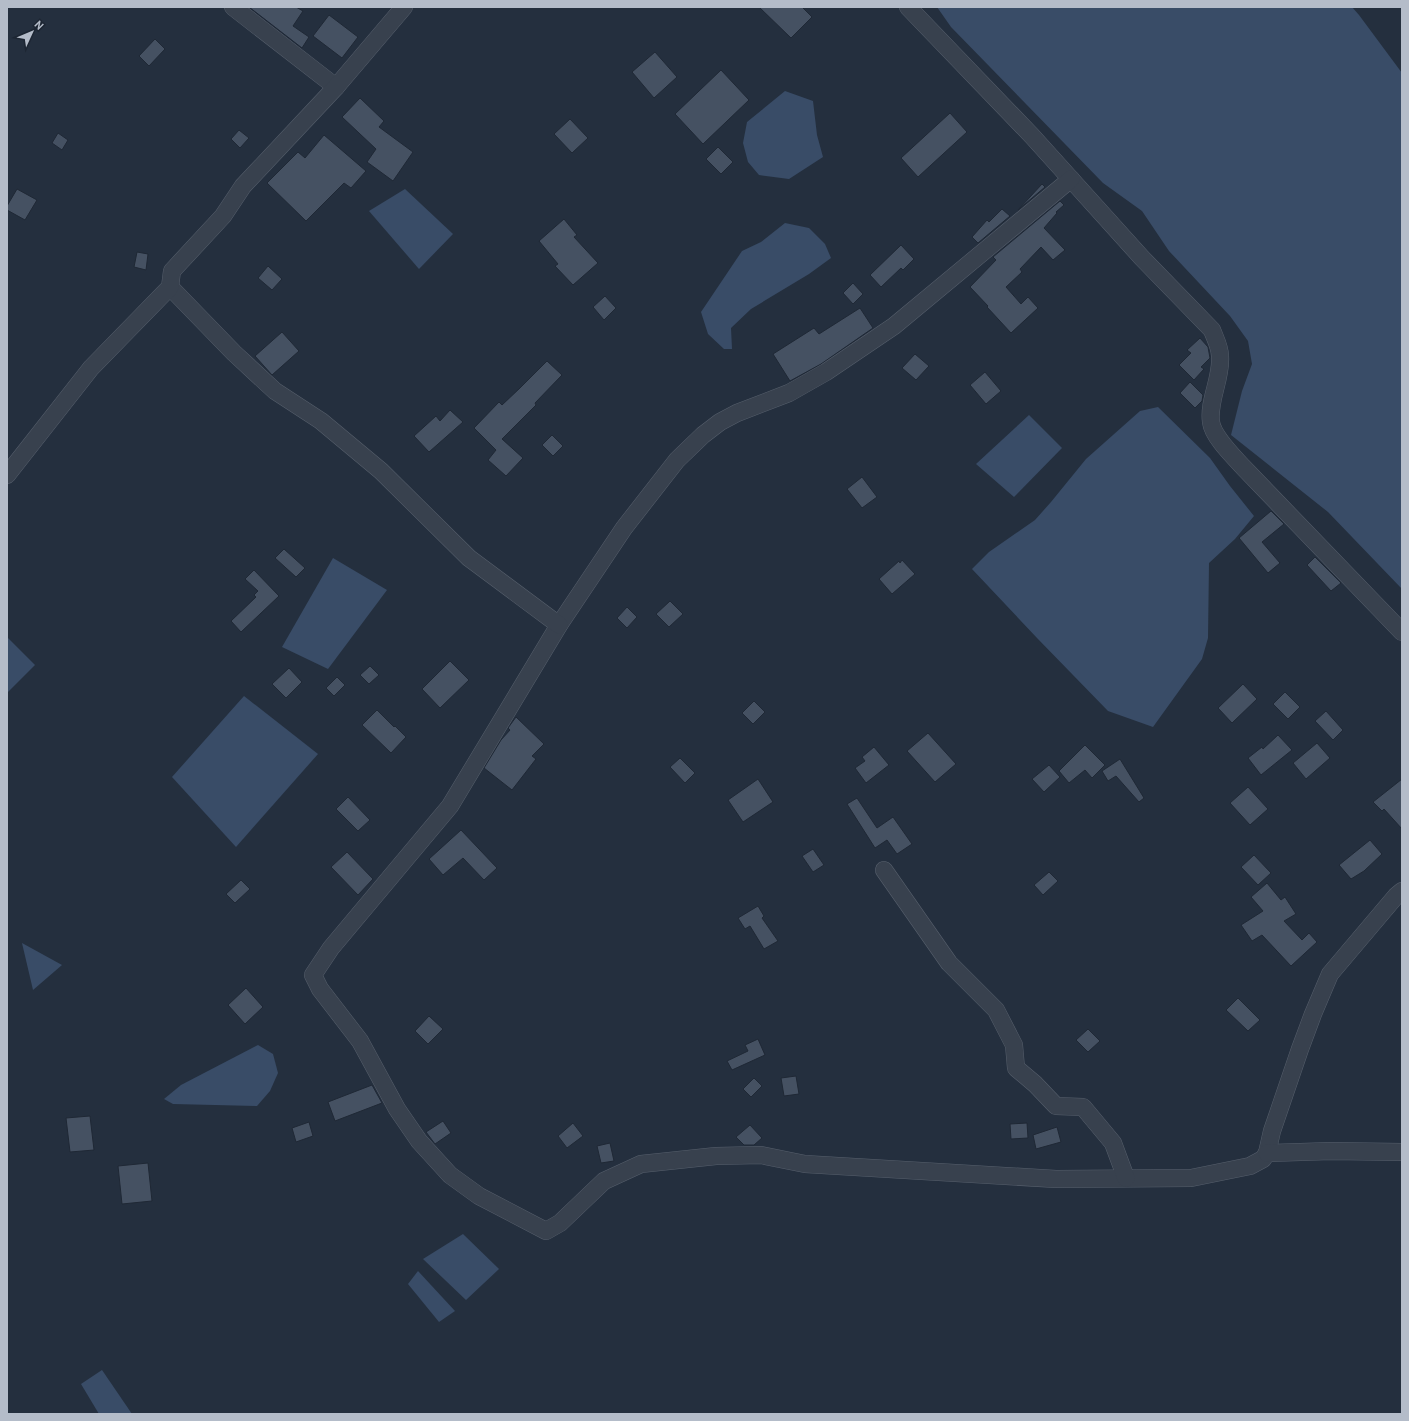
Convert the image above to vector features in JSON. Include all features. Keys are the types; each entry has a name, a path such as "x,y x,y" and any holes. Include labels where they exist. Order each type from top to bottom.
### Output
{"street":[{"path":"233,7 336,86"},
{"path":"7,475 92,368 170,287 172,271 223,216 243,186 336,86 404,7"},
{"path":"908,7 1071,179 1142,258 1212,330 1218,345 1220,356 1214,390 1211,423 1216,434 1228,450 1402,632"},
{"path":"1071,179 894,326 826,372 789,392 736,413 720,422 677,460 624,528 559,625 450,806 331,948 313,975 320,989 360,1042 397,1109 419,1141 450,1175 479,1196 546,1231 560,1223 604,1181 641,1164 716,1156 761,1155 805,1164 1056,1179 1191,1178 1250,1166 1263,1159 1267,1153 1272,1131 1300,1049 1330,974 1402,891"},
{"path":"170,287 234,353 275,391 327,426 381,471 469,558 559,625"},
{"path":"884,870 949,964 996,1010 1014,1045 1016,1068 1035,1084 1056,1106 1083,1107 1114,1143 1126,1178"},
{"path":"1267,1153 1331,1151 1402,1152"}],"water":[{"path":"937,7 1352,7 1359,15 1402,73 1402,589 1328,512 1231,435 1242,391 1252,364 1248,341 1230,316 1169,251 1142,211 1103,183 951,27"},
{"path":"785,91 813,101 817,135 823,157 789,179 759,175 748,162 743,143 747,122"},
{"path":"405,189 453,234 419,269 369,211"},
{"path":"785,223 809,228 825,244 831,258 809,274 751,309 731,328 732,349 724,349 708,334 701,312 742,251 761,242"},
{"path":"1158,407 1210,458 1254,516 1235,539 1209,563 1208,638 1202,659 1153,727 1108,711 972,569 989,552 1035,520 1086,459 1140,411"},
{"path":"1029,415 1062,448 1014,497 976,464"},
{"path":"333,558 387,590 328,669 282,647"},
{"path":"7,637 35,665 7,693"},
{"path":"244,696 318,754 236,847 172,777"},
{"path":"22,943 62,965 33,990"},
{"path":"258,1045 273,1054 278,1073 270,1091 257,1106 173,1104 164,1099 181,1085"},
{"path":"463,1234 499,1269 466,1300 423,1259"},
{"path":"418,1271 455,1311 439,1322 408,1284"},
{"path":"102,1370 132,1414 99,1414 81,1384"}],"building":[{"path":"249,7 296,7 303,11 293,26 309,37 302,48"},
{"path":"759,7 802,7 812,17 791,38"},
{"path":"329,15 358,37 342,58 313,36"},
{"path":"155,39 165,49 149,66 139,56"},
{"path":"655,52 677,77 654,98 632,72"},
{"path":"721,70 749,100 703,144 675,114"},
{"path":"360,98 384,121 379,127 413,152 393,181 367,162 376,149 342,117"},
{"path":"950,113 967,132 918,177 901,158"},
{"path":"570,119 588,138 572,153 554,134"},
{"path":"239,130 249,138 240,148 231,139"},
{"path":"58,133 68,140 62,150 52,143"},
{"path":"324,135 366,171 351,188 344,183 306,221 267,183 298,152 305,158"},
{"path":"718,147 733,162 721,174 706,159"},
{"path":"1042,184 1045,187 1018,210"},
{"path":"17,189 37,200 25,220 7,210 7,206"},
{"path":"1060,201 1064,205 1056,212 1057,213 1044,228 1065,250 1053,260 1041,247 1020,269 1022,272 1006,287 1021,304 1028,297 1038,308 1011,333 970,287 996,260 993,257"},
{"path":"1002,209 1010,216 978,243 972,237 987,220 989,222"},
{"path":"564,219 577,235 574,237 598,263 573,285 555,266 558,264 539,241"},
{"path":"901,245 914,259 903,270 901,268 881,287 870,275"},
{"path":"137,252 148,254 146,270 134,267"},
{"path":"268,266 282,279 272,290 258,278"},
{"path":"853,283 863,294 853,304 843,293"},
{"path":"605,296 616,308 604,320 593,307"},
{"path":"860,308 873,328 821,364 790,381 773,354 814,328 819,334"},
{"path":"282,332 299,351 272,375 255,356"},
{"path":"1200,338 1208,347 1210,358 1201,367 1204,369 1194,380 1179,365 1191,353 1187,350"},
{"path":"915,354 929,366 916,380 902,368"},
{"path":"547,361 562,375 535,403 536,405 502,439 523,458 506,476 488,460 496,450 474,428 499,402 502,405"},
{"path":"985,372 1001,391 986,404 970,385"},
{"path":"1190,382 1203,395 1202,401 1195,408 1180,393"},
{"path":"450,410 463,422 429,452 414,436 436,416 440,421"},
{"path":"552,435 563,446 553,456 542,445"},
{"path":"862,477 877,497 862,508 847,489"},
{"path":"1271,511 1284,524 1262,542 1280,563 1268,573 1239,538"},
{"path":"284,549 305,568 296,577 275,558"},
{"path":"1315,557 1341,583 1331,591 1307,565"},
{"path":"902,560 915,574 892,594 879,579"},
{"path":"254,570 279,596 241,632 231,621 256,597 254,595 258,591 245,579"},
{"path":"670,601 683,614 669,627 656,614"},
{"path":"627,607 637,617 627,628 617,618"},
{"path":"450,661 469,680 440,708 422,689"},
{"path":"370,666 379,675 369,684 360,675"},
{"path":"289,668 302,682 286,698 272,684"},
{"path":"337,677 345,685 334,696 326,688"},
{"path":"1243,684 1257,699 1232,723 1218,708"},
{"path":"1285,692 1300,707 1288,719 1273,704"},
{"path":"754,701 765,712 753,724 742,713"},
{"path":"377,710 406,737 391,753 362,725"},
{"path":"1326,711 1343,730 1333,740 1315,721"},
{"path":"516,717 544,744 532,756 536,759 512,790 484,768 501,740 510,730 508,728"},
{"path":"928,733 956,764 935,782 907,751"},
{"path":"1278,735 1292,750 1261,775 1248,758 1262,747 1263,749"},
{"path":"1317,743 1330,758 1306,779 1293,763"},
{"path":"1085,745 1105,765 1092,778 1085,770 1069,783 1059,771"},
{"path":"874,747 889,765 866,783 855,768 865,761 862,757"},
{"path":"680,758 695,773 685,783 670,767"},
{"path":"1120,759 1144,798 1139,802 1116,776 1108,781 1102,771"},
{"path":"1049,765 1060,777 1044,792 1032,779"},
{"path":"758,779 773,802 743,822 728,800"},
{"path":"1402,779 1402,829 1384,809 1382,811 1373,802"},
{"path":"1248,787 1268,809 1250,825 1230,803"},
{"path":"348,797 370,820 358,831 336,809"},
{"path":"857,798 877,828 893,817 912,844 897,854 887,840 875,848 847,804"},
{"path":"461,830 497,868 484,880 463,858 443,875 429,859"},
{"path":"1370,840 1382,854 1364,871 1351,879 1339,865"},
{"path":"813,849 824,865 813,872 802,856"},
{"path":"347,852 373,879 358,895 331,867"},
{"path":"1254,855 1271,873 1258,885 1241,867"},
{"path":"1049,872 1058,881 1043,895 1034,885"},
{"path":"241,880 250,889 235,903 226,894"},
{"path":"1267,883 1281,900 1285,897 1296,914 1284,921 1302,940 1309,933 1317,942 1291,966 1262,935 1252,941 1241,925 1263,911 1251,897"},
{"path":"758,906 764,916 762,918 778,941 764,949 750,926 745,929 738,918"},
{"path":"246,988 263,1007 245,1024 228,1005"},
{"path":"1238,998 1260,1020 1248,1031 1226,1010"},
{"path":"429,1016 443,1029 428,1044 415,1031"},
{"path":"1088,1029 1100,1041 1088,1052 1076,1040"},
{"path":"758,1039 765,1055 732,1070 727,1061 748,1051 745,1045"},
{"path":"796,1076 799,1094 784,1096 781,1078"},
{"path":"754,1078 762,1086 751,1097 743,1089"},
{"path":"372,1085 382,1103 335,1121 328,1102"},
{"path":"90,1116 94,1150 70,1152 66,1118"},
{"path":"443,1121 451,1133 435,1144 426,1132"},
{"path":"309,1122 313,1136 296,1142 292,1128"},
{"path":"573,1123 583,1136 567,1148 558,1136"},
{"path":"1027,1123 1028,1138 1011,1139 1010,1124"},
{"path":"750,1125 762,1138 754,1145 744,1145 736,1137"},
{"path":"1057,1127 1061,1142 1036,1149 1033,1135"},
{"path":"610,1143 614,1161 601,1163 597,1146"},
{"path":"148,1163 152,1201 122,1204 118,1166"}]}
